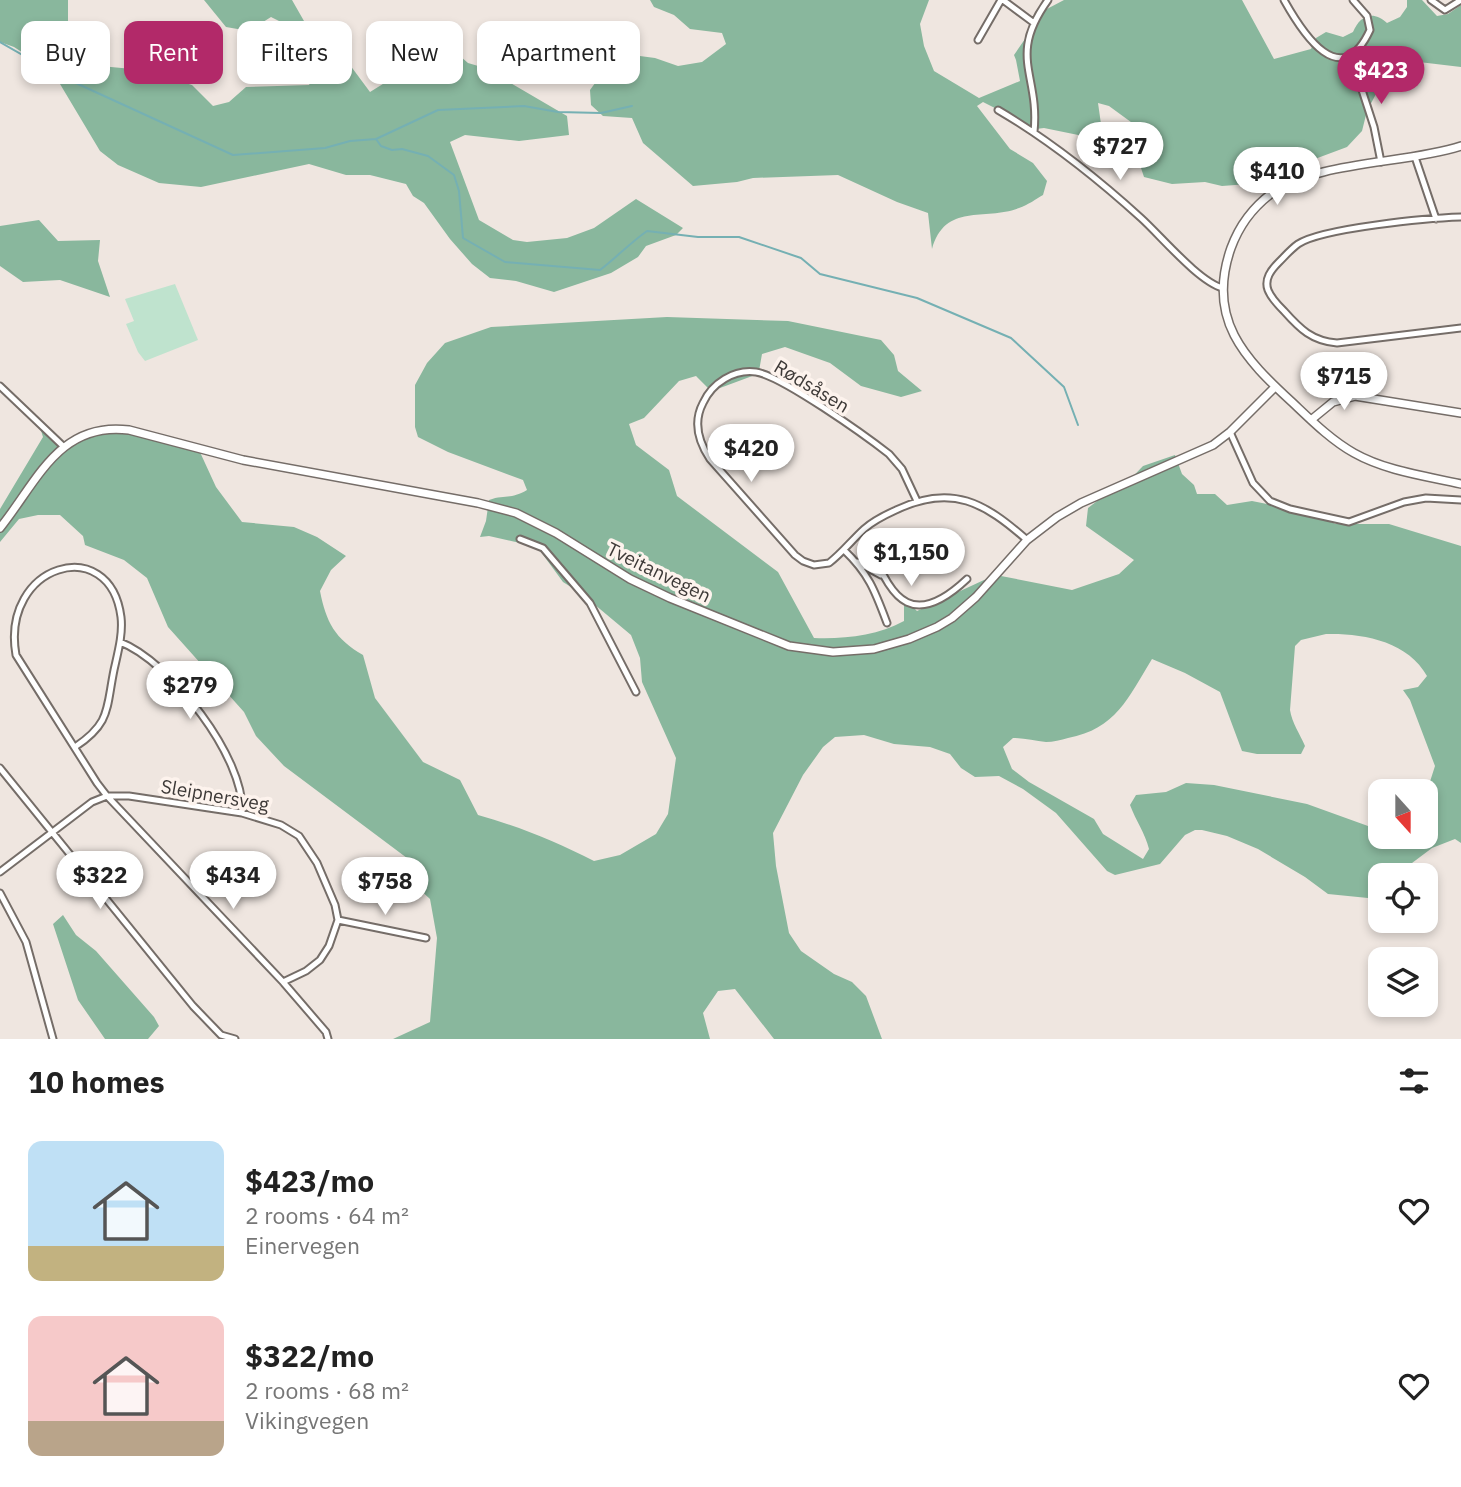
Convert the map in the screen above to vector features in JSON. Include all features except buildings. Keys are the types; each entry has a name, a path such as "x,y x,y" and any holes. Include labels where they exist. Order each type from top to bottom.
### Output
{"main road":[{"path":"1461,146 1307,176 1288,183 1270,194 1254,209 1237,234 1227,261 1223,288 1225,314 1235,340 1254,367 1311,420 1339,443 1365,459 1461,484"},
{"name":"Tveitanvegen","path":"0,528 63,446 95,430 117,428 262,464 502,509 537,523 615,571 663,596 778,642 817,651 874,649 909,639 951,618 976,597 1027,540 1048,523 1070,509 1204,450 1230,432 1275,387"},
{"path":"1311,420 1333,402 1355,396 1461,413"}],"street":[{"path":"978,40 1002,0 1034,23"},
{"path":"1034,132 1035,112 1026,53 1027,41 1048,0"},
{"path":"1284,0 1303,30 1326,55 1337,59 1351,56 1359,50 1370,30 1367,16 1353,0"},
{"path":"1431,0 1445,10 1461,1"},
{"path":"1351,56 1374,127 1381,162"},
{"path":"998,110 1034,132 1140,216 1205,279 1223,288"},
{"path":"1415,157 1436,219"},
{"path":"1461,217 1337,232 1307,240 1273,267 1267,280 1267,288 1272,298 1300,328 1311,337 1325,342 1337,343 1461,328"},
{"name":"Rødsåsen","path":"916,501 902,469 889,454 777,380 757,372 744,372 715,385 705,397 698,420 700,440 710,458 803,561 814,565 829,563 875,520 916,501 942,497 981,505 1027,540"},
{"path":"0,386 63,446"},
{"path":"1230,432 1253,483 1270,501 1290,509 1349,522 1404,502 1426,498 1461,500"},
{"path":"520,539 543,548 590,603 636,692"},
{"path":"871,546 881,575 893,592 912,604 923,605 943,600 967,579"},
{"path":"844,550 864,570 887,623"},
{"path":"856,562 865,564 881,575"},
{"path":"29,581 40,573 63,567 95,575 111,589 118,602 121,615 120,642 103,721 92,736 75,747"},
{"path":"7,631 16,655 107,796 283,982 326,1032 328,1039"},
{"path":"120,642 141,652 155,664 201,714 242,791 242,813"},
{"path":"0,768 220,1037 235,1039"},
{"path":"0,872 92,802 107,796"},
{"name":"Sleipnersveg","path":"107,796 129,796 242,813 281,825 299,836 317,863 335,905 338,920"},
{"path":"0,893 26,942 53,1039"},
{"path":"283,982 306,971 320,960 329,947 338,920 426,938"}],"green space":[{"path":"0,0 68,0 68,21 21,21 21,52 0,42"},
{"path":"204,0 292,0 304,21 279,21 271,17 265,21 237,21 237,29 226,27"},
{"path":"650,0 929,0 920,24 924,46 934,71 979,98 1020,81 1014,55 1045,10 1064,0 1242,0 1274,59 1311,49 1316,38 1326,32 1343,37 1353,32 1367,16 1377,17 1387,23 1400,17 1407,7 1407,0 1422,0 1437,16 1448,14 1461,5 1461,67 1419,62 1377,92 1367,111 1362,131 1347,147 1248,184 1222,186 1205,182 1172,184 1144,177 1138,159 1135,125 1109,106 1098,103 1101,124 1088,137 1044,128 1036,129 983,102 977,106 1010,149 1033,163 1047,181 1043,195 1022,207 1006,212 957,219 946,225 938,234 932,249 928,213 838,175 753,178 693,186 643,143 632,118 603,116 591,105 590,90 594,84 640,84 640,56 678,66 702,62 726,44 722,33 690,29 674,15 654,7"},
{"path":"463,59 477,66 477,84 512,84 567,116 569,135 519,141 465,135 450,142 479,220 513,240 527,242 567,238 594,228 636,199 683,228 676,235 646,246 638,257 611,273 554,292 516,281 490,278 472,264 424,203 413,196 406,184 370,175 346,175 309,164 201,187 159,183 118,165 100,151 60,84 110,84 110,67 124,68 124,84 192,85 213,106 229,102 246,87 352,84 352,68 370,92 383,84 463,84"},
{"path":"39,220 58,241 100,240 98,261 110,297 60,280 23,282 0,266 0,226"},
{"path":"175,284 198,340 145,361 138,352 126,324 134,321 125,299"},
{"path":"667,317 788,321 881,340 894,355 898,371 922,391 901,397 861,386 830,363 785,347 762,354 759,371 755,375 720,388 708,388 696,376 679,381 644,418 629,424 636,445 669,470 677,496 778,572 814,638 849,637 883,630 904,621 904,598 917,611 984,580 1001,576 1072,590 1119,574 1134,560 1086,526 1088,508 1101,498 1119,491 1143,466 1175,455 1182,474 1194,485 1197,494 1215,494 1227,505 1252,501 1302,511 1336,524 1389,524 1461,546 1461,843 1455,839 1438,846 1438,779 1431,779 1435,766 1410,700 1403,690 1418,687 1427,676 1419,664 1396,647 1354,635 1326,634 1301,640 1295,646 1290,710 1305,746 1301,754 1257,754 1242,751 1220,692 1152,659 1128,699 1098,727 1084,734 1051,742 1013,738 1003,747 1012,769 1029,782 1094,819 1103,834 1143,859 1149,849 1130,805 1136,795 1166,792 1186,783 1214,785 1307,804 1368,826 1368,849 1431,849 1412,863 1368,863 1368,898 1328,894 1258,849 1227,836 1202,830 1185,835 1160,864 1115,875 1107,871 1056,813 1023,789 999,776 975,777 961,768 950,754 930,747 894,744 864,735 835,737 823,747 803,775 773,833 776,866 789,933 801,951 834,974 852,982 866,996 882,1039 774,1039 735,989 718,991 703,1013 710,1039 393,1039 430,1022 437,938 430,899 417,887 419,867 284,766 256,736 244,712 168,627 147,578 124,560 85,545 83,536 60,515 38,515 19,519 0,542 0,509 43,437 39,424 62,448 86,434 123,430 199,450 216,487 242,522 294,527 317,537 346,556 331,570 320,591 333,629 345,643 363,655 375,698 423,762 460,780 478,815 537,835 594,861 620,855 656,834 668,814 676,758 642,682 640,658 631,635 582,594 563,582 541,552 529,545 489,536 480,537 489,500 527,490 523,480 448,452 418,437 415,427 415,385 427,363 445,343 491,327"},
{"path":"63,915 76,935 96,951 154,1017 159,1026 148,1039 105,1039 78,1000 53,924"}],"waterway":[{"path":"0,42 54,73 233,155 325,148 350,141 376,139 438,110 524,106 558,112 601,113 632,106"},
{"path":"376,139 381,146 392,150 402,149 428,156 454,175 459,191 463,238 505,262 600,270 647,231 698,237 739,237 801,258 820,274 917,298 1011,338 1064,387 1078,425"}]}
